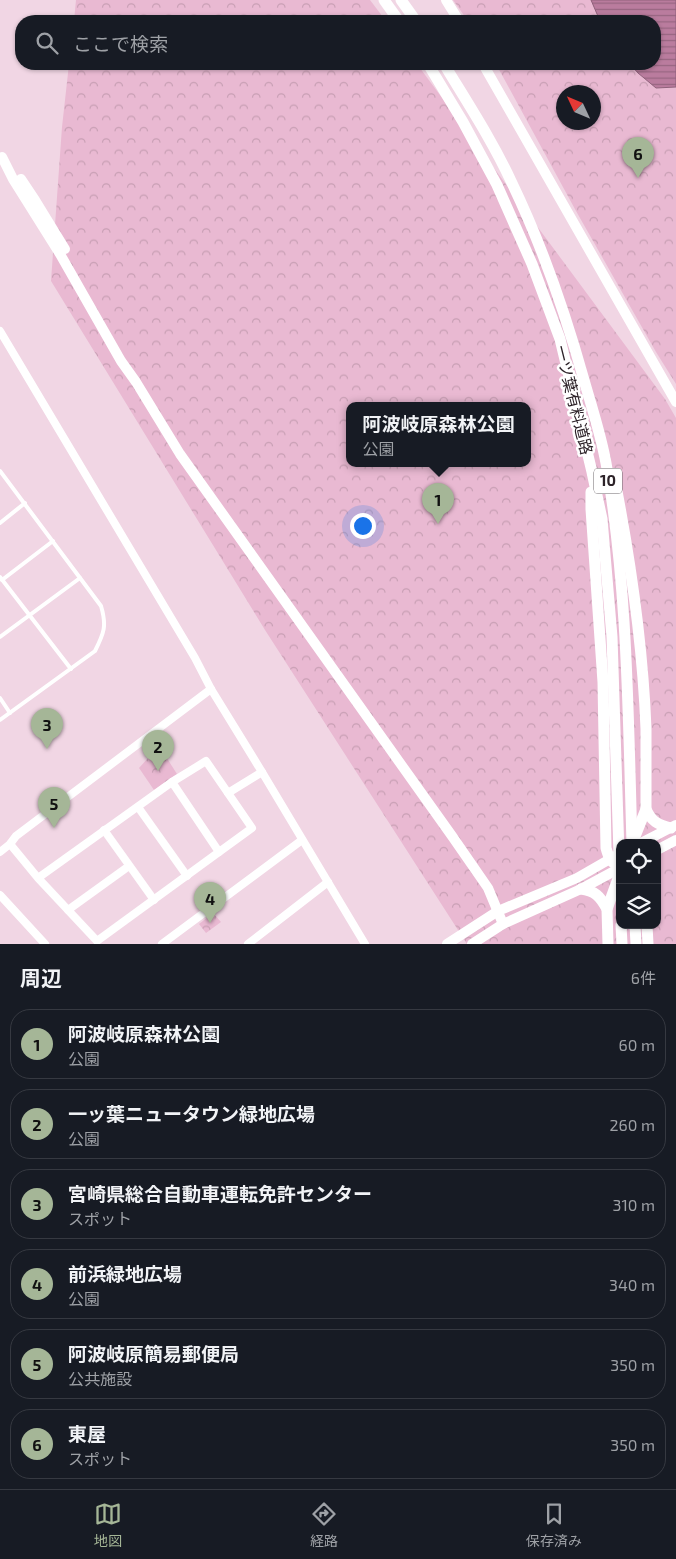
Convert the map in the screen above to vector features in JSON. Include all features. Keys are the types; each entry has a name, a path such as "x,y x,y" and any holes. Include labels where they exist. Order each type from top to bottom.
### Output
{"main road":[{"path":"384,0 395,15"},
{"path":"400,0 411,15"},
{"name":"一ツ葉有料道路","path":"432,70 464,122 497,185 532,264 560,339 602,519 612,637 619,839"},
{"name":"一ツ葉有料道路","path":"448,70 511,180 546,262 571,332 606,462 617,541 625,634 632,839"},
{"path":"606,462 616,481 626,537 639,642 646,728 646,809 634,839"},
{"path":"592,472 591,509 603,682 606,848 614,856"},
{"path":"646,809 654,822 660,826 673,827"},
{"path":"608,944 607,909 616,884"},
{"path":"580,889 596,893 607,909"},
{"path":"621,929 622,944"},
{"path":"635,929 636,944"},
{"path":"648,929 648,944"}],"street":[{"path":"446,0 455,15"},
{"path":"486,70 676,402"},
{"path":"1,155 16,172 62,244 128,360 136,382 180,454 412,778 488,888 504,924"},
{"path":"0,331 195,658 210,689 365,944"},
{"path":"0,852 16,836 210,689"},
{"path":"10,844 38,878 97,941 252,828 206,761 172,782 38,878"},
{"path":"228,793 262,772"},
{"path":"172,782 219,852"},
{"path":"138,808 187,876"},
{"path":"649,839 673,827"},
{"path":"104,830 154,900"},
{"path":"162,944 302,840"},
{"path":"661,848 676,840"},
{"path":"447,944 498,911 577,878 614,856"},
{"path":"68,910 129,866"},
{"path":"472,944 504,924 580,889 616,869"},
{"path":"248,944 328,882"},
{"path":"0,895 45,944"}],"lane":[{"path":"0,471 102,606 105,622 102,638 95,651 0,720"},
{"path":"0,523 25,504"},
{"path":"53,541 1,579 70,669"},
{"path":"0,637 80,578"},
{"path":"0,698 10,713"}],"green space":[{"path":"76,0 370,0 381,15 75,15"},
{"path":"453,0 595,0 603,15 464,15"},
{"path":"68,70 421,70 665,399 676,418 676,944 467,944 265,630 51,281 62,127"},
{"path":"499,70 647,70 676,85 676,384 576,211"},
{"path":"163,752 177,774 154,790 139,768 148,758"},
{"path":"213,913 221,922 206,933 199,924"}],"shaded area":[{"path":"591,0 676,0 676,87 656,88 635,70 661,70 661,15 597,15"}],"place":[{"name":"東屋","path":"638,178"},
{"name":"阿波岐原森林公園","path":"438,524"},
{"name":"宮崎県総合自動車運転免許センター","path":"47,749"},
{"name":"一ッ葉ニュータウン緑地広場","path":"158,771"},
{"name":"阿波岐原簡易郵便局","path":"54,828"},
{"name":"前浜緑地広場","path":"210,923"}]}
